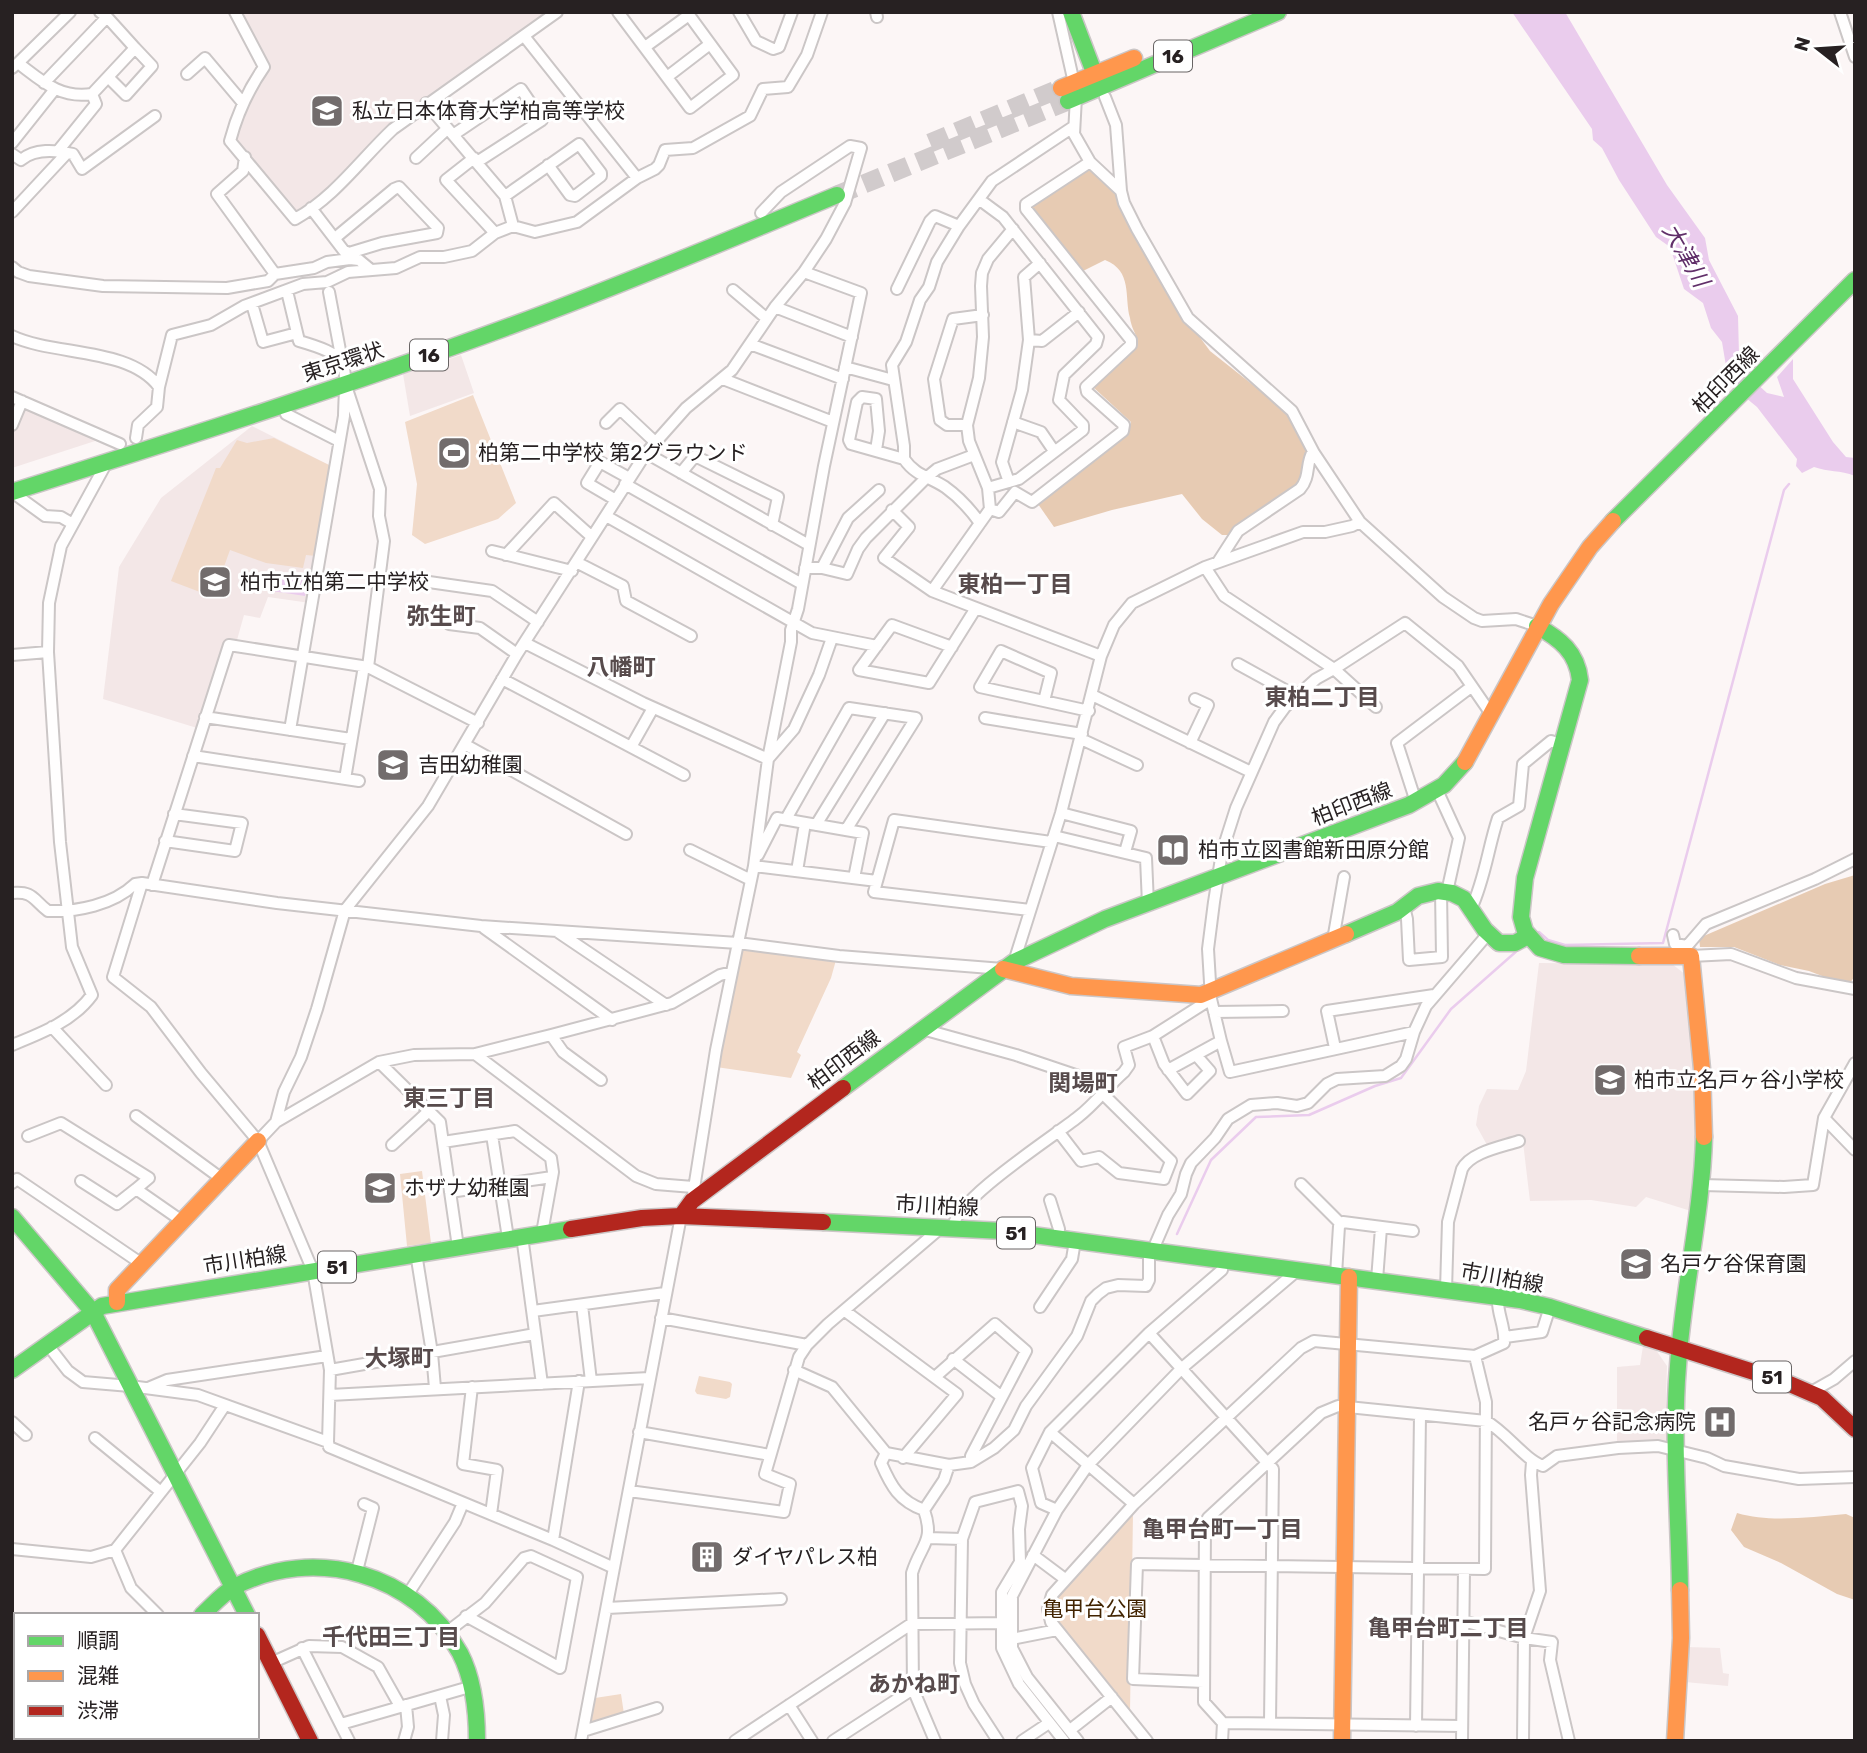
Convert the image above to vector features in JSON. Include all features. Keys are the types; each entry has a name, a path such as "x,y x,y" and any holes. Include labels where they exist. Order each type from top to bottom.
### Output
{"main road":[{"path":"1071,12 1092,67"},
{"name":"16","path":"1070,92 1248,12"},
{"name":"16","path":"1070,92 1278,12"},
{"name":"東京環状","path":"12,480 510,315 761,213 835,189 603,292 429,356 344,372 107,462 12,492"},
{"name":"柏印西線","path":"681,1216 693,1194 1009,965 1074,932 1416,802 1437,790 1456,774 1464,763 1536,626 1570,574 1605,529 1855,280"},
{"path":"1536,626 1567,645 1580,671 1578,691 1525,878 1521,917 1528,936 1540,948 1564,955 1688,952 1703,1051 1702,1185 1677,1348 1676,1452 1681,1638 1675,1741"},
{"path":"1009,965 1071,986 1210,996 1404,907 1423,893 1444,891 1461,897 1487,934 1504,944 1516,943 1528,936"},
{"path":"117,1302 117,1290 258,1141"},
{"name":"市川柏線","path":"14,1365 102,1306 117,1302 515,1237 681,1216 945,1226 1058,1238 1498,1296 1550,1307 1785,1382 1811,1392 1833,1406 1855,1429"},
{"path":"12,1217 93,1312 246,1613"},
{"path":"1342,1276 1349,1343 1342,1733"},
{"path":"204,1613 233,1587 262,1575 306,1566 357,1571 408,1594 431,1613 460,1653 473,1686 477,1708 477,1741"},
{"path":"259,1639 310,1741"}],"street":[{"path":"70,12 15,66 66,95 92,94 135,48"},
{"path":"235,12 264,67 243,103 230,141 295,219 356,170 393,129 556,12"},
{"path":"618,12 690,108 733,75 689,15 645,47"},
{"path":"739,12 756,41 773,49 779,47 792,12"},
{"path":"136,438 138,425 157,407 159,387 172,335 211,325 252,304 303,284 327,282 348,272 396,268 421,257 444,257 472,251 495,233 513,226 535,232 578,222 659,165 665,150 693,148 750,116 763,89 788,87 807,55 822,12"},
{"path":"1058,12 1074,134 1090,162 1121,191"},
{"path":"1840,12 1855,57"},
{"path":"44,83 103,14 152,66 126,95 108,77"},
{"path":"524,36 637,178"},
{"path":"667,77 710,44"},
{"path":"187,74 205,58 243,103"},
{"path":"12,142 55,89"},
{"path":"416,158 450,132 521,89 542,120 446,180 495,233"},
{"path":"12,212 63,152 96,104 92,94"},
{"path":"1105,97 1116,125 1121,191 1137,229 1188,318 1292,411 1313,450 1360,522 1443,597 1482,621 1516,619 1536,626"},
{"path":"426,103 505,196 513,226"},
{"path":"12,154 21,160 29,153 73,154 82,169 155,116"},
{"path":"904,459 892,365 906,342 920,300 929,287 937,262 992,181 1073,127"},
{"path":"505,196 548,165 579,144 601,176 575,196 570,195 548,165"},
{"path":"276,1122 284,1093 301,1057 345,910 428,806 466,746 517,654 646,453 686,408 723,379 766,318 804,272 845,203 861,148 850,146 781,192 761,213"},
{"path":"245,157 243,171 217,194 275,274"},
{"path":"990,509 999,512 1015,492 1032,502 1123,430 1124,425 1087,392 1086,387 1131,345 1131,340 1026,209 1026,204 1090,162"},
{"path":"311,208 344,251 349,253 382,243 437,233 438,229 399,187 335,238"},
{"path":"980,200 1003,217 1097,334 1098,340 1064,375 1059,400 1084,428 1019,479 988,488"},
{"path":"897,289 930,221 935,216 959,226"},
{"path":"932,591 990,509 988,488 969,441 967,425 979,378 983,337 982,273 988,259 1013,229"},
{"path":"12,267 29,276 103,286 227,288 268,281 275,274 350,259 359,260 371,270"},
{"path":"1009,482 1003,462 1022,390 1029,340 1024,277 1040,263"},
{"path":"475,1054 636,1176 651,1183 693,1194 737,943 755,862 768,760 793,624 861,293 804,272"},
{"path":"733,290 766,318"},
{"path":"287,291 299,341 328,349 344,372 344,416 290,730"},
{"path":"329,292 344,372 368,458 380,489 379,516 384,541 366,667 345,779"},
{"path":"252,304 263,342 297,333"},
{"path":"775,307 852,337"},
{"path":"1029,340 1042,341 1079,312"},
{"path":"967,425 947,425 940,420 933,379 953,319 983,315"},
{"path":"12,337 133,366 159,387"},
{"path":"750,344 844,373 893,380"},
{"path":"723,379 833,422"},
{"path":"876,450 879,431 876,399 862,397 857,402 849,440 854,447 876,450 904,459 917,474 943,486 968,506 980,523"},
{"path":"12,425 17,399 120,444"},
{"path":"606,423 620,409 655,442"},
{"path":"286,414 339,441"},
{"path":"1013,422 1041,432 1054,451"},
{"path":"1218,562 1238,531 1300,489 1307,481 1308,458 1313,450"},
{"path":"646,453 809,545"},
{"path":"805,568 822,568 847,574 858,549 892,510 937,470 974,454"},
{"path":"681,473 695,456 778,497 772,525"},
{"path":"12,1045 80,1011 92,995 72,947 60,842 48,652 49,603 61,546 107,462"},
{"path":"616,500 587,483 600,462 627,481 802,584"},
{"path":"822,568 848,518 879,490"},
{"path":"12,492 45,516 61,517 73,524"},
{"path":"506,555 554,503 592,537"},
{"path":"892,510 909,527 884,558 932,591 1101,656"},
{"path":"606,516 793,624 812,633 877,646"},
{"path":"12,893 25,892 33,896 48,911 68,912 88,908 128,890 135,884 147,884 481,926 737,943 839,956 1009,965 1053,839 1101,656 1114,625 1132,603 1205,567 1303,532 1325,532 1360,522"},
{"path":"492,551 574,567 623,586 626,601 691,636"},
{"path":"1205,567 1224,596 1334,669 1376,707"},
{"path":"415,579 492,591 538,622"},
{"path":"952,647 892,625 859,670 929,683 952,647 976,608"},
{"path":"1414,1032 1230,1072 1210,996 1208,949 1224,843 1251,772 1274,722 1285,707 1316,679 1405,623 1458,666 1491,714"},
{"path":"449,624 480,628 517,654"},
{"path":"768,760 794,729 819,675 832,638"},
{"path":"526,643 653,708 768,760"},
{"path":"478,723 366,667 229,645 165,841 113,977 151,1007 201,1073 258,1141 313,1271 330,1370 329,1447 614,1568"},
{"path":"1044,701 1051,673 1002,651 981,687 1088,711"},
{"path":"12,654 48,652"},
{"path":"1238,664 1296,696"},
{"path":"502,679 684,775"},
{"path":"1416,802 1397,743 1471,687"},
{"path":"1092,695 1251,772"},
{"path":"1190,743 1208,705 1195,699"},
{"path":"631,747 653,708"},
{"path":"786,819 849,708 916,718 846,830"},
{"path":"797,871 811,824 885,713"},
{"path":"205,717 351,739"},
{"path":"985,718 1081,737 1137,765"},
{"path":"1471,909 1489,859 1490,843 1498,818 1519,806 1523,764 1551,741 1561,744"},
{"path":"466,746 626,834"},
{"path":"193,756 359,781"},
{"path":"1404,907 1409,960 1442,957 1444,891 1459,838 1437,790"},
{"path":"1061,813 1130,831 1125,852"},
{"path":"165,841 235,851 242,823 174,814"},
{"path":"755,862 777,818 786,819 863,834 854,878"},
{"path":"1030,910 874,892 894,820 1053,839 1146,858 1148,904"},
{"path":"690,850 751,880"},
{"path":"1688,952 1706,924 1815,879 1855,859"},
{"path":"755,862 797,871 877,881"},
{"path":"1333,940 1344,877"},
{"path":"481,926 612,1020"},
{"path":"556,931 666,1005"},
{"path":"794,1370 832,1387 886,1453 949,1465 971,1462 994,1448 1014,1430 1026,1406 1077,1336 1091,1301 1106,1288 1118,1285 1146,1286 1149,1280 1151,1251 1181,1194 1191,1163 1215,1138 1228,1119 1251,1105 1277,1103 1297,1106 1308,1103 1327,1084 1337,1079 1385,1076 1401,1066 1426,1006 1487,934"},
{"path":"1673,935 1675,944 1688,952 1731,954 1796,978 1855,989"},
{"path":"258,1141 276,1122 379,1062 414,1055 475,1054 612,1020 666,1005 720,975 732,972"},
{"path":"1335,1048 1327,1011 1434,995"},
{"path":"629,1490 784,1512 790,1484 765,1474 794,1370 807,1345 945,1226 967,1203 1047,1138 1079,1116 1129,1065 1125,1047 1153,1036 1210,996"},
{"path":"1214,1012 1283,1011"},
{"path":"52,1027 106,1085"},
{"path":"922,1029 1016,1055 1105,1089 1171,1161 1164,1179 1119,1173 1099,1157 1081,1161 1058,1131"},
{"path":"551,1035 564,1052 601,1080"},
{"path":"1153,1036 1168,1070 1186,1094 1210,1071 1196,1055"},
{"path":"1168,1070 1221,1041"},
{"path":"379,1062 440,1122 458,1247"},
{"path":"1702,1185 1814,1185 1824,1118 1855,1063"},
{"path":"392,1146 429,1111"},
{"path":"136,1116 222,1179"},
{"path":"1824,1118 1855,1150"},
{"path":"28,1136 61,1123 149,1178 117,1203 81,1181"},
{"path":"443,1142 515,1131 551,1158 552,1177 542,1233"},
{"path":"492,1135 499,1185 533,1311 542,1384"},
{"path":"1446,1290 1448,1222 1462,1169 1473,1157 1519,1141"},
{"path":"450,1192 552,1177"},
{"path":"12,1183 17,1179 142,1264"},
{"path":"1301,1184 1341,1224 1342,1276"},
{"path":"136,1189 182,1221"},
{"path":"1050,1199 1059,1229 1058,1238"},
{"path":"582,1736 681,1216"},
{"path":"1341,1224 1343,1222 1413,1231"},
{"path":"1377,1280 1381,1228"},
{"path":"1041,1307 1072,1259 1075,1241"},
{"path":"416,1253 435,1388"},
{"path":"1057,1510 1041,1503 1032,1468 1051,1432 1149,1333 1222,1270 1223,1261"},
{"path":"1064,1741 1019,1684 1003,1653 1012,1596 1057,1510 1088,1465 1182,1368 1298,1270"},
{"path":"533,1311 666,1293"},
{"path":"1147,1741 1057,1629 1049,1615 1052,1595 1134,1504 1301,1348 1314,1341 1475,1356 1502,1346 1503,1322 1497,1303 1498,1296"},
{"path":"553,1540 585,1381 582,1305"},
{"path":"1504,1338 1542,1332 1550,1307"},
{"path":"845,1311 957,1394 903,1458"},
{"path":"661,1318 807,1345"},
{"path":"935,1377 995,1324 1026,1351 971,1456 971,1462"},
{"path":"1149,1333 1273,1469 1270,1723"},
{"path":"330,1370 535,1334"},
{"path":"47,1344 68,1371 83,1382 198,1395 328,1442"},
{"path":"148,1388 167,1380 327,1356"},
{"path":"1204,1682 1133,1679 1137,1564 1485,1569 1486,1402 1475,1356"},
{"path":"953,1359 1002,1397"},
{"path":"1811,1392 1834,1379 1855,1360"},
{"path":"330,1395 649,1378"},
{"path":"472,1387 463,1464 497,1470 491,1514"},
{"path":"12,1549 91,1557 115,1550 200,1443 225,1405"},
{"path":"1222,1741 1223,1723 1204,1702 1205,1524 1208,1518 1321,1413 1338,1406 1348,1406 1486,1421 1500,1429 1532,1462 1543,1466 1557,1456 1658,1446 1707,1458 1724,1466 1799,1479 1855,1477"},
{"path":"1416,1726 1420,1415"},
{"path":"12,1422 26,1435"},
{"path":"639,1432 770,1455"},
{"path":"1051,1432 1134,1504"},
{"path":"95,1438 161,1492"},
{"path":"886,1453 881,1463 894,1491 904,1501 924,1510 928,1523 928,1538 916,1558 912,1573 911,1624 913,1689 934,1740"},
{"path":"1523,1741 1524,1638 1540,1591 1532,1462"},
{"path":"924,1510 944,1480 949,1465"},
{"path":"998,1741 974,1704 965,1684 960,1655 962,1539 975,1502 1018,1490 1022,1506 1019,1528 1020,1562 1002,1592 1012,1647 1027,1677 1078,1741"},
{"path":"357,1571 373,1508 364,1503"},
{"path":"408,1594 455,1522 463,1503"},
{"path":"928,1538 962,1539"},
{"path":"115,1550 131,1588 156,1613"},
{"path":"1033,1555 1065,1579"},
{"path":"447,1632 466,1616 485,1603 524,1558 531,1556 577,1577 560,1668 466,1616"},
{"path":"1462,1741 1464,1569"},
{"path":"607,1608 781,1599"},
{"path":"1463,1621 1524,1638 1552,1642 1550,1660 1569,1741"},
{"path":"735,1741 911,1624 1007,1623"},
{"path":"1012,1639 1057,1629"},
{"path":"271,1662 302,1648 318,1645 342,1647 366,1659 378,1667 403,1706 408,1727 404,1741"},
{"path":"302,1648 349,1741"},
{"path":"341,1724 473,1686"},
{"path":"833,1741 913,1689"},
{"path":"440,1696 444,1715 442,1741"},
{"path":"1070,1730 1112,1696"},
{"path":"789,1705 813,1741"},
{"path":"582,1736 657,1708"},
{"path":"1022,1741 1049,1723"},
{"path":"1223,1723 1270,1723 1342,1733 1416,1726 1462,1726"}],"shaded area":[{"name":"私立日本体育大学柏高等学校","path":"239,12 548,12 424,101 351,170 298,213 293,213 234,140 238,122 267,68"},
{"path":"1088,168 1116,192 1126,220 1164,289 1210,351 1287,412 1309,451 1304,477 1289,499 1239,535 1222,535 1202,519 1182,494 1054,527 1038,504 1128,430 1131,422 1093,387 1138,340 1128,310 1124,278 1114,265 1105,260 1083,271 1031,206"},
{"path":"461,355 474,393 410,416 403,374"},
{"path":"27,407 94,436 95,441 12,468 12,432 22,409"},
{"name":"柏市立柏第二中学校","path":"252,426 331,466 310,603 268,597 260,618 244,615 237,640 227,639 197,728 103,699 119,567 161,498"},
{"path":"1855,875 1855,976 1850,983 1780,965 1734,947 1700,947 1699,938 1825,884"},
{"name":"柏市立名戸ヶ谷小学校","path":"1539,963 1672,964 1686,975 1696,1050 1698,1140 1691,1211 1646,1197 1636,1207 1591,1200 1530,1201 1522,1134 1487,1145 1476,1125 1479,1106 1487,1089 1518,1090 1526,1071"},
{"path":"1643,1346 1656,1350 1667,1366 1666,1400 1670,1445 1659,1442 1617,1442 1617,1367 1640,1365"},
{"path":"1737,1513 1777,1519 1846,1514 1855,1518 1855,1600 1837,1594 1781,1563 1744,1547 1731,1530"},
{"path":"1687,1647 1720,1648 1723,1673 1729,1674 1728,1686 1685,1682"}],"green space":[{"name":"柏第二中学校 第2グラウンド","path":"473,395 516,503 498,519 425,544 412,535 417,484 405,422"},
{"path":"274,438 331,466 316,556 306,555 303,568 266,563 230,550 213,597 171,581 216,468 220,468 237,440 247,443"},
{"path":"739,948 836,960 831,978 797,1052 801,1055 791,1078 716,1067"},
{"path":"422,1171 431,1243 407,1246 400,1174"},
{"path":"699,1376 730,1382 730,1397 726,1399 697,1394 695,1391"},
{"name":"亀甲台公園","path":"1131,1513 1130,1713 1058,1623 1053,1609 1057,1596"},
{"path":"621,1694 624,1714 590,1725 595,1698"}],"water":[{"name":"大津川","path":"1512,12 1565,12 1667,185 1705,238 1709,260 1738,316 1741,369 1767,393 1784,397 1777,377 1793,359 1793,379 1833,442 1846,457 1855,458 1855,476 1814,467 1802,473 1796,466 1797,459 1757,407 1729,384 1722,342 1711,328 1703,303 1684,289 1670,247 1656,237 1602,148 1593,140 1592,129"},
{"path":"274,574 308,578 305,596 272,591"}],"waterway":[{"path":"1535,936 1539,932 1548,940 1565,945 1663,943 1784,490 1789,484"},
{"path":"1177,1234 1211,1160 1256,1117 1309,1115 1375,1086 1401,1078 1451,1009 1519,949"}],"tunnel":[{"path":"930,143 1061,88"},
{"path":"837,195 1068,101"}],"traffic: fast":[{"path":"1071,12 1092,67"},
{"path":"1068,101 1278,12"},
{"path":"12,492 264,412 451,348 676,262 837,195"},
{"path":"1613,521 1855,280"},
{"path":"1537,626 1566,647 1575,662 1580,680 1525,878 1521,917 1525,931 1540,948 1564,955 1639,956"},
{"path":"843,1088 1014,962 1105,919 1409,805 1444,785 1465,762"},
{"path":"1346,934 1397,912 1418,896 1438,891 1452,893 1464,899 1485,930 1499,943 1515,943 1528,936"},
{"path":"1680,1590 1676,1394 1680,1337 1700,1195 1704,1137"},
{"path":"12,1217 93,1312 246,1613"},
{"path":"823,1222 1003,1231 1520,1300 1647,1338"},
{"path":"12,1370 102,1306 571,1229"},
{"path":"204,1613 234,1587 265,1574 297,1568 329,1568 360,1574 390,1586 417,1603 441,1625 460,1653 474,1696 477,1741"}],"traffic: slow":[{"path":"1061,88 1134,58"},
{"path":"1465,762 1551,604 1590,547 1613,521"},
{"path":"1003,969 1071,986 1201,995 1346,934"},
{"path":"1639,956 1691,956 1702,1069 1704,1137"},
{"path":"117,1302 117,1290 258,1141"},
{"path":"1342,1741 1349,1277"},
{"path":"1675,1741 1681,1638 1680,1590"}],"traffic: jam":[{"path":"681,1216 692,1201 843,1088"},
{"path":"571,1229 642,1218 681,1216 823,1222"},
{"path":"1647,1338 1785,1382 1822,1398 1855,1429"},
{"path":"259,1639 310,1741"}],"place":[{"name":"私立日本体育大学柏高等学校","path":"327,111"},
{"name":"柏第二中学校 第2グラウンド","path":"454,453"},
{"name":"柏市立柏第二中学校","path":"215,582"},
{"name":"吉田幼稚園","path":"393,765"},
{"name":"柏市立図書館新田原分館","path":"1173,850"},
{"name":"柏市立名戸ヶ谷小学校","path":"1610,1080"},
{"name":"ホザナ幼稚園","path":"380,1188"},
{"name":"名戸ケ谷保育園","path":"1636,1264"},
{"name":"名戸ヶ谷記念病院","path":"1720,1422"},
{"name":"ダイヤパレス柏","path":"707,1557"}],"district":[{"name":"東柏一丁目","path":"1015,584"},
{"name":"弥生町","path":"441,616"},
{"name":"八幡町","path":"621,667"},
{"name":"東柏二丁目","path":"1322,697"},
{"name":"関場町","path":"1083,1083"},
{"name":"東三丁目","path":"449,1098"},
{"name":"大塚町","path":"399,1358"},
{"name":"亀甲台町一丁目","path":"1222,1529"},
{"name":"亀甲台町二丁目","path":"1448,1628"},
{"name":"千代田三丁目","path":"391,1637"},
{"name":"あかね町","path":"914,1684"}]}
